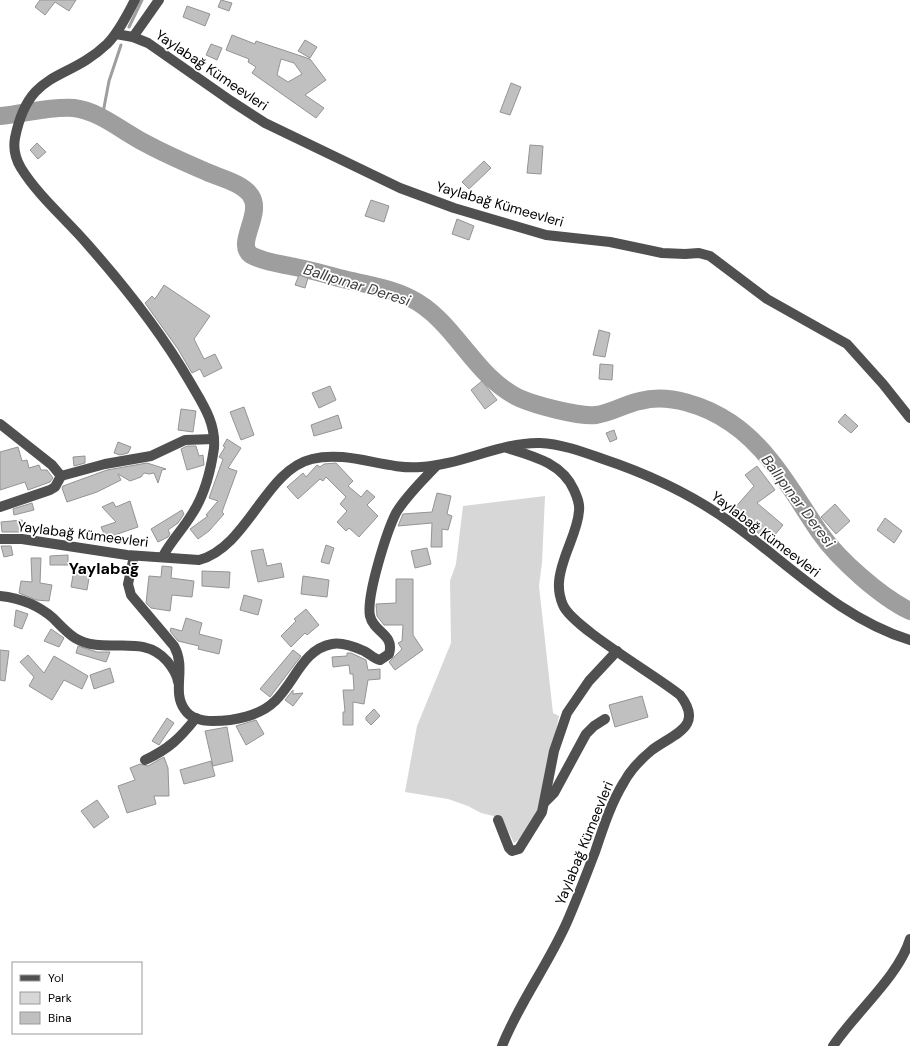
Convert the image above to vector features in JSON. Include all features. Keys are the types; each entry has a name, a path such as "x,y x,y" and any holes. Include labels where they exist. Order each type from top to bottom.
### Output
{"street":[{"path":"116,34 135,0"},
{"name":"Yaylabağ Kümeevleri","path":"134,37 159,0"},
{"name":"Yaylabağ Kümeevleri","path":"163,556 174,537 193,514 197,506 212,459 214,439 213,427 207,413 158,330 109,268 38,190 21,168 15,153 18,129 24,107 37,89 51,78 96,53 116,34 134,37 161,51 231,102 265,122 400,188 454,208 546,235 591,239 662,253 699,253 710,256 767,299 847,344 883,384 910,418"},
{"path":"0,424 52,464 61,476 105,464 151,456 185,440 214,439"},
{"name":"Yaylabağ Kümeevleri","path":"0,539 22,539 134,556 163,556 199,560 218,553 232,539 274,486 290,471 310,459 344,457 397,467 436,466 507,448 540,443 564,446 653,478 707,506 737,527 804,580 861,620 910,640"},
{"name":"Yaylabağ Kümeevleri","path":"502,1046 558,942 619,790 630,772 642,759 683,731 688,722 690,712 687,704 680,695 617,651 570,615 563,606 559,593 559,582 562,567 576,525 579,510 578,498 572,485 562,472 551,464 507,448"},
{"path":"0,596 28,602 42,609 76,638 87,643 100,646 143,646 154,650 164,657 172,667 177,678 181,704 186,712 196,718 205,721 222,721 246,716 264,709 275,701 285,690 310,655 323,646 342,643 366,652 376,659 380,660 386,658 391,648 390,643 386,634 375,627 372,623 370,615 372,592 386,539 397,512 436,466"},
{"name":"Yaylabağ Kümeevleri","path":"0,506 43,494 55,487 61,476"},
{"path":"134,556 128,584 131,595 174,646 179,655 181,665 178,692"},
{"path":"498,820 509,848 516,850 525,841 542,812 554,751 567,713 584,686 617,651"},
{"path":"145,760 163,752 172,745 196,718"},
{"path":"545,802 554,793 586,734 594,726 605,719"},
{"path":"833,1046 843,1031 871,1000 898,963 910,939"}],"green space":[{"path":"545,496 542,563 539,586 553,713 559,716 539,811 521,838 514,843 502,818 481,813 468,806 448,799 405,792 417,726 451,643 450,581 456,564 463,506"}],"building":[{"path":"40,0 76,0 69,11 55,2 45,15 35,7"},
{"path":"221,0 232,3 229,11 218,7"},
{"path":"187,6 210,14 205,26 183,17"},
{"path":"232,35 255,44 256,41 310,59 326,80 305,95 324,108 316,118 252,73 256,67 248,62 249,59 226,50","holes":["281,59 294,63 302,74 288,82 277,75"]},
{"path":"305,40 317,47 310,58 298,51"},
{"path":"211,44 222,48 217,60 206,55"},
{"path":"511,83 521,87 510,115 500,112"},
{"path":"37,143 46,152 38,159 30,150"},
{"path":"530,145 543,146 541,174 527,173"},
{"path":"484,161 491,168 469,189 462,182"},
{"path":"371,200 389,206 384,222 365,216"},
{"path":"457,219 474,226 469,240 452,234"},
{"path":"299,275 308,278 305,288 295,285"},
{"path":"164,285 210,316 194,339 204,359 215,354 222,368 204,377 200,369 192,373 178,349 145,303 152,296 155,299"},
{"path":"599,330 610,333 605,357 593,355"},
{"path":"600,364 613,365 612,380 599,379"},
{"path":"482,381 497,400 485,409 471,390"},
{"path":"330,386 336,400 319,408 312,393"},
{"path":"244,407 254,435 241,440 230,412"},
{"path":"181,409 196,411 193,432 178,430"},
{"path":"845,414 858,426 851,433 838,422"},
{"path":"338,415 342,428 314,436 311,425"},
{"path":"614,430 617,439 610,442 606,433"},
{"path":"227,439 241,448 228,468 237,471 222,512 224,514 209,531 198,539 190,529 208,516 206,515 218,501 209,498 223,459 219,457 225,447 223,446"},
{"path":"118,442 131,447 128,453 120,455 114,453"},
{"path":"187,446 196,446 199,456 203,455 204,465 187,470 181,449"},
{"path":"18,447 22,461 27,460 29,468 39,465 41,470 47,470 53,478 50,482 28,490 25,482 0,490 0,452"},
{"path":"85,456 85,463 74,466 73,457"},
{"path":"147,463 166,469 162,470 158,483 154,473 144,473 141,477 130,481 118,474 121,480 97,492 67,502 62,488 63,486 107,470"},
{"path":"336,463 353,481 348,486 361,497 367,490 375,497 367,505 378,516 359,537 349,528 346,531 337,522 347,511 340,504 346,497 326,477 323,481 320,479 298,499 287,487 303,473 306,477 317,465 320,467 324,464"},
{"path":"757,466 775,490 757,503 783,525 769,542 732,511 754,486 745,475"},
{"path":"437,493 451,496 447,514 452,516 448,530 442,529 442,547 431,547 432,523 398,526 403,514 432,512"},
{"path":"130,501 138,527 106,538 101,527 116,522 102,507 113,502 116,507"},
{"path":"32,503 34,510 14,515 13,509"},
{"path":"835,504 850,521 836,534 821,517"},
{"path":"182,510 184,514 178,523 168,530 170,534 168,537 158,542 151,529"},
{"path":"885,518 902,531 894,543 877,530"},
{"path":"22,520 23,532 2,532 1,522"},
{"path":"326,545 334,548 329,564 321,562"},
{"path":"1,546 11,546 13,555 4,557"},
{"path":"427,548 431,564 415,568 411,551"},
{"path":"263,549 267,566 281,563 284,577 258,582 251,551"},
{"path":"68,555 68,565 50,565 50,556"},
{"path":"31,558 41,558 40,583 52,585 49,601 36,600 19,593 21,581 32,582"},
{"path":"162,566 172,567 171,578 194,581 192,597 172,595 170,611 151,608 146,603 149,576 161,577"},
{"path":"74,569 90,572 87,590 71,587"},
{"path":"202,571 230,572 229,588 202,586"},
{"path":"303,576 329,580 327,597 301,594"},
{"path":"396,579 413,579 413,635 423,650 395,670 389,662 402,649 398,643 402,641 403,625 384,625 377,616 376,604 396,603"},
{"path":"244,595 262,600 258,615 240,610"},
{"path":"306,609 319,625 307,635 305,633 291,647 281,636 296,621 294,619"},
{"path":"16,610 28,614 22,629 14,626"},
{"path":"186,618 202,623 199,634 222,640 219,654 198,649 199,646 178,641 170,631 171,628 182,631"},
{"path":"51,629 64,638 59,647 44,641"},
{"path":"78,646 97,652 110,652 106,662 76,653"},
{"path":"0,650 9,651 5,681 0,680"},
{"path":"293,650 301,656 270,697 260,689"},
{"path":"347,653 351,653 366,660 368,670 380,669 380,679 368,680 364,704 353,702 353,725 343,725 343,712 345,712 343,690 354,690 353,674 350,674 349,665 333,667 332,657 347,656"},
{"path":"28,655 44,673 54,656 88,676 82,689 64,680 52,700 29,686 34,677 20,662"},
{"path":"110,668 114,682 94,689 90,675"},
{"path":"293,690 293,694 303,693 293,706 285,700"},
{"path":"642,696 648,717 615,727 609,705"},
{"path":"374,709 380,716 371,725 366,720 366,717"},
{"path":"167,718 174,723 159,745 152,741"},
{"path":"256,720 264,734 246,745 236,726"},
{"path":"227,727 233,761 213,766 205,731"},
{"path":"164,757 168,768 169,796 154,796 156,804 127,813 118,786 135,780 130,768 140,764 148,766"},
{"path":"211,761 215,776 184,784 180,770"},
{"path":"97,800 109,817 94,828 81,811"}],"waterway":[{"path":"129,27 142,0"},
{"path":"102,118 109,81 121,45"},
{"name":"Ballıpınar Deresi","path":"0,116 56,108 74,108 83,110 101,117 168,155 237,184 247,191 254,203 254,211 246,244 247,250 251,255 267,261 384,288 410,298 426,308 440,320 489,376 503,388 519,398 557,410 588,415 602,414 629,404 651,399 675,400 699,406 710,411 731,423 758,446 781,474 820,533 838,555 861,577 886,597 910,611"}],"district":[{"name":"Yaylabağ","path":"104,568"}]}
